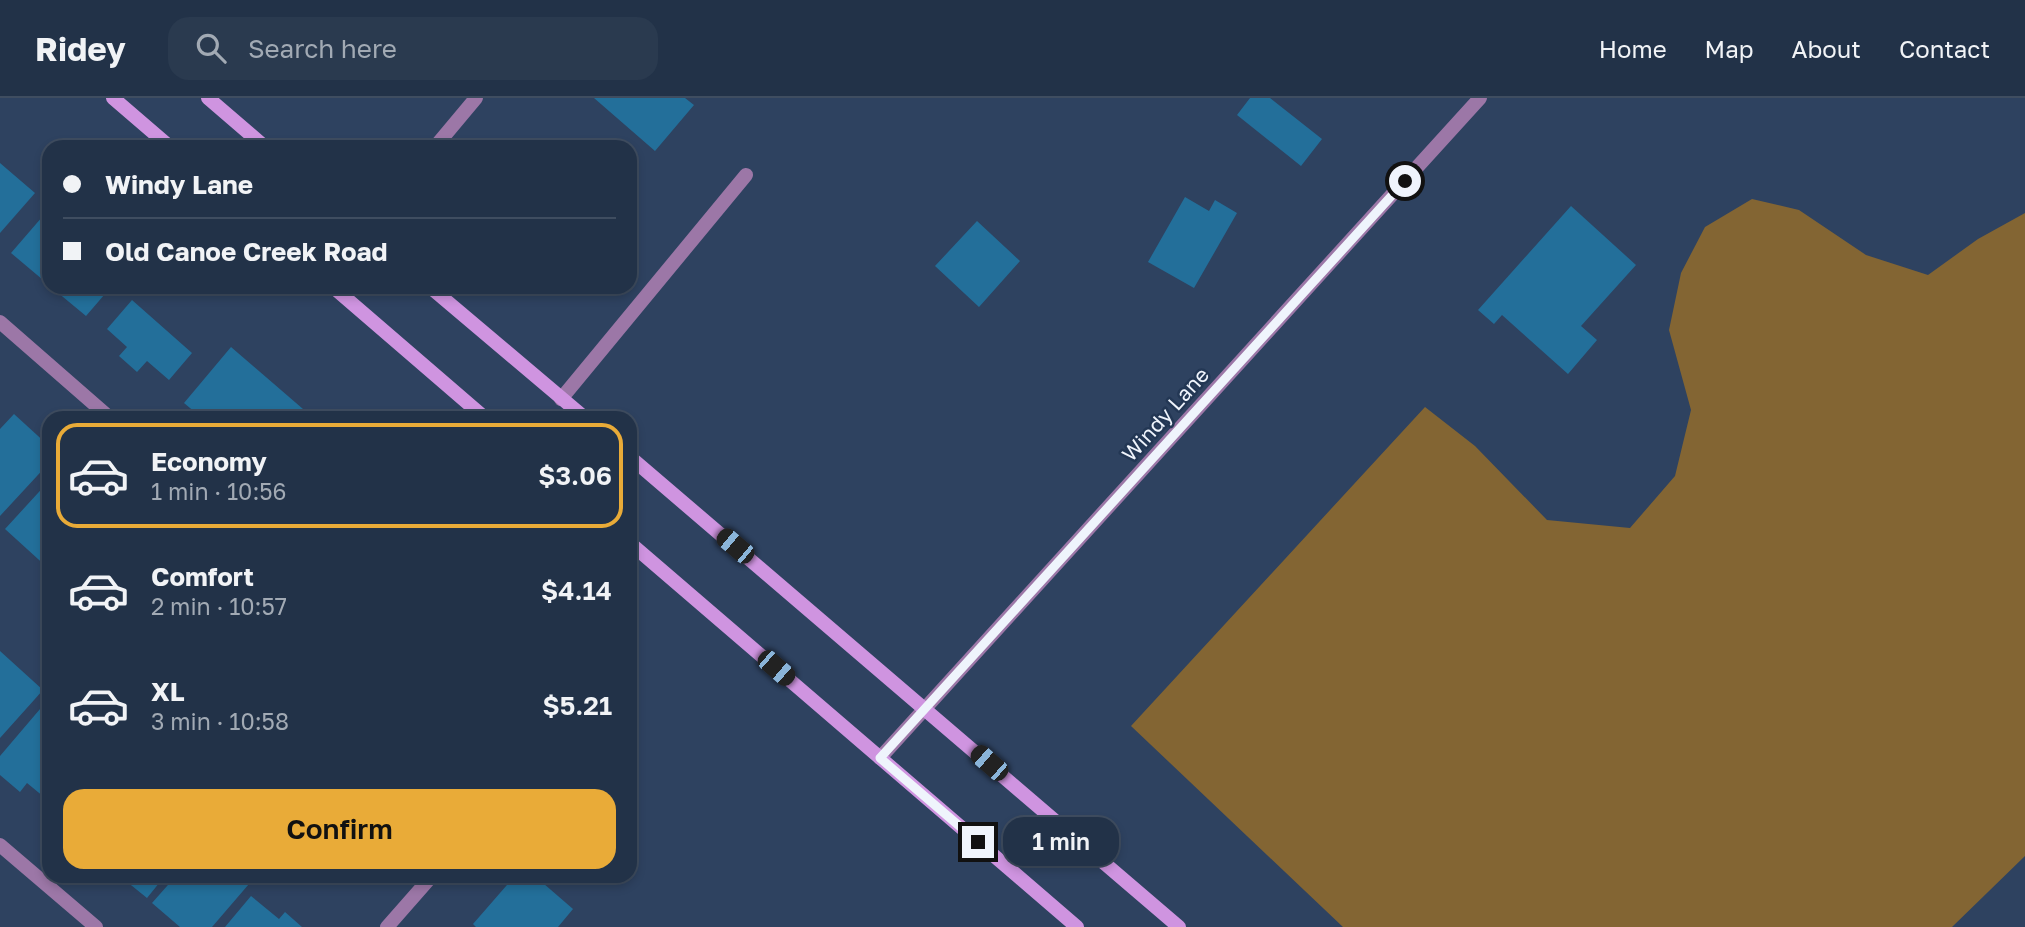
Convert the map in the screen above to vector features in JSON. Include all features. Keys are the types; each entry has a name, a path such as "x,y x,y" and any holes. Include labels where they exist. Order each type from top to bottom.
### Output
{"main road":[{"path":"113,98 162,140"},
{"path":"208,98 257,140"},
{"path":"341,294 477,411"},
{"path":"438,294 576,411"},
{"path":"637,463 1179,927"},
{"path":"637,549 1077,927"}],"street":[{"path":"441,140 476,98"},
{"name":"Windy Lane","path":"880,758 1480,98"},
{"path":"561,399 746,175"},
{"path":"0,322 102,411"},
{"path":"0,845 42,881"},
{"path":"44,883 96,927"},
{"path":"387,927 426,883"}],"shaded area":[{"path":"1752,199 1799,210 1866,255 1928,275 1978,239 2025,213 2025,856 1952,927 1343,927 1131,726 1425,407 1475,446 1547,520 1630,528 1675,476 1691,410 1669,330 1681,273 1705,227"}],"building":[{"path":"594,98 685,98 694,105 655,151"},
{"path":"1250,98 1270,98 1322,139 1301,166 1237,115"},
{"path":"0,163 35,193 0,233"},
{"path":"1185,197 1209,211 1215,200 1237,213 1194,288 1148,262"},
{"path":"1571,206 1636,265 1581,326 1597,340 1568,374 1502,315 1494,324 1478,310"},
{"path":"42,217 42,279 11,253"},
{"path":"977,221 1020,261 979,307 935,266"},
{"path":"59,294 105,294 86,316"},
{"path":"132,300 192,353 169,380 147,361 137,372 119,356 127,347 107,329"},
{"path":"231,347 303,409 194,411 184,403"},
{"path":"14,414 42,440 42,471 0,516 0,429"},
{"path":"42,489 42,563 5,529"},
{"path":"0,651 42,691 0,738"},
{"path":"42,707 42,795 27,783 20,792 0,775 0,756"},
{"path":"128,883 159,883 147,898"},
{"path":"170,883 250,883 212,927 180,927 152,903"},
{"path":"509,883 543,883 573,909 558,927 476,927 473,924"},
{"path":"251,896 279,919 285,912 302,927 225,927"}],"route":[{"path":"978,842 880,758 1405,181"}]}
